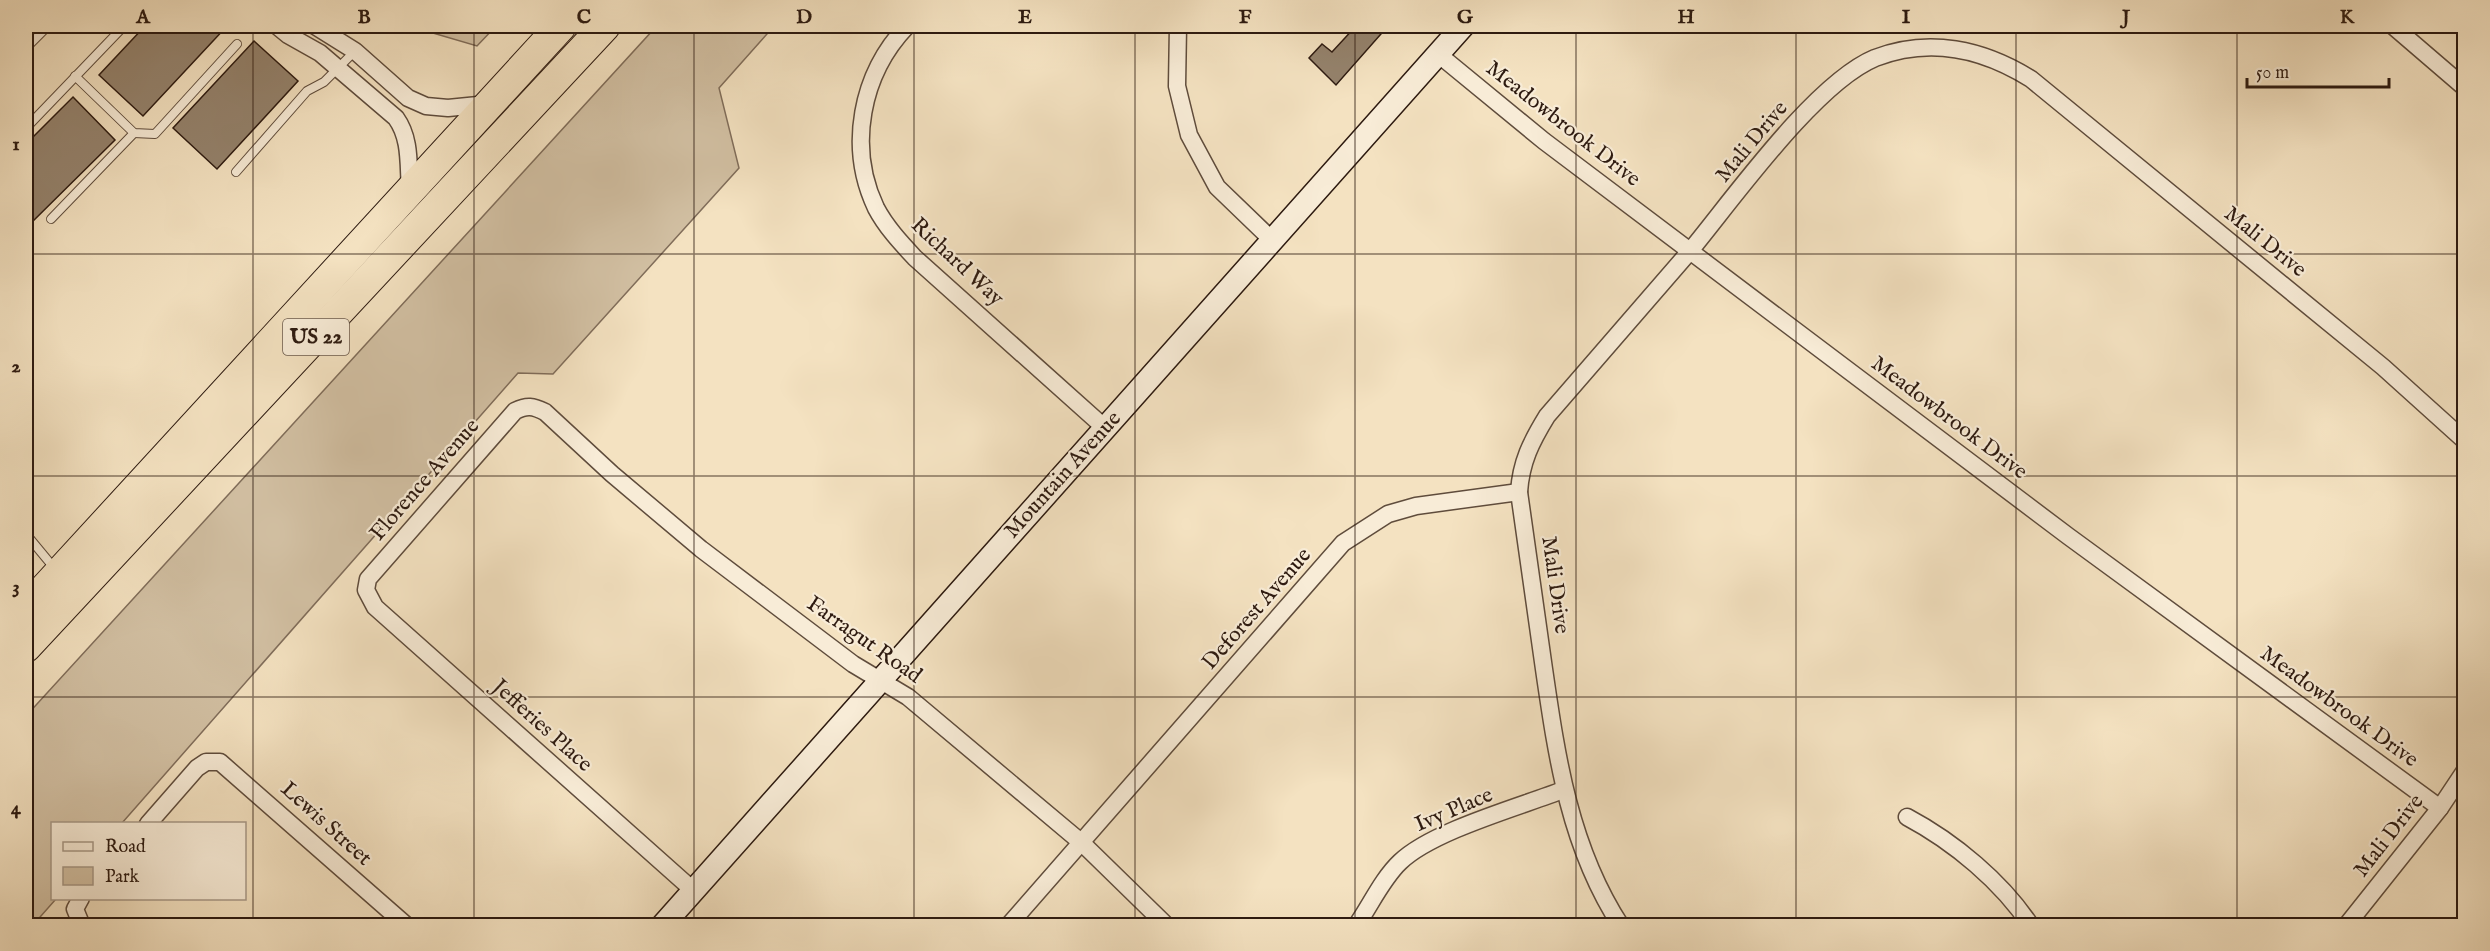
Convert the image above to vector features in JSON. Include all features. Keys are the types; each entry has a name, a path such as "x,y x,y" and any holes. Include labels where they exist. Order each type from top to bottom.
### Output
{"highway":[{"name":"US 22","path":"27,603 59,574 561,26"},
{"name":"US 22","path":"26,647 605,27"}],"street":[{"path":"277,26 313,48 396,118 404,130 407,142 410,190"},
{"name":"Richard Way","path":"907,26 892,41 879,63 868,88 862,116 861,146 865,178 876,208 893,234 915,258 1105,428"},
{"path":"1178,26 1177,86 1189,135 1216,187 1272,240"},
{"name":"Mountain Avenue","path":"662,926 1463,26"},
{"path":"2393,26 2464,87"},
{"path":"319,28 355,51 408,98 426,106 448,108 488,104"},
{"name":"Mali Drive","path":"1621,926 1607,904 1581,847 1563,790 1519,492 1521,467 1529,446 1547,416 1690,251 1799,119 1851,73 1873,59 1901,50 1948,48 1976,52 2005,63 2031,79 2383,367 2464,440"},
{"name":"Meadowbrook Drive","path":"1438,54 1544,141 2068,536 2440,808"},
{"name":"Florence Avenue","path":"366,590 368,579 515,411 525,406"},
{"name":"Farragut Road","path":"525,406 535,407 545,412 612,474 701,549 853,664 908,696 1082,843 1167,926"},
{"name":"Deforest Avenue","path":"1008,926 1343,543 1388,514 1416,506 1519,492"},
{"name":"Jefferies Place","path":"366,590 375,607 694,891"},
{"name":"Lewis Street","path":"150,822 197,768 214,760 229,768 407,926"},
{"name":"Mali Drive","path":"2346,926 2440,808 2464,772"},
{"name":"Ivy Place","path":"1358,923 1398,863 1416,850 1437,838 1563,790"},
{"path":"1907,817 1926,827 1977,866 2023,914 2031,926"},
{"path":"80,900 75,909 82,926"}],"lane":[{"path":"26,48 48,26"},
{"path":"26,128 124,26"},
{"path":"313,48 319,28"},
{"path":"75,76 134,133 144,136 155,134 237,44"},
{"path":"236,172 307,91 324,82 355,51"},
{"path":"51,219 134,133"},
{"path":"26,534 59,574"}],"green space":[{"path":"409,26 496,26 477,46"},
{"path":"661,26 774,26 719,88 739,168 553,374 518,373 123,822 51,822 51,900 55,900 33,925 26,925 26,716 654,29"}],"building":[{"path":"145,26 227,26 143,116 99,75"},
{"path":"1356,26 1388,26 1336,85 1309,58 1322,44 1332,52"},
{"path":"254,41 298,81 217,169 173,128"},
{"path":"73,97 115,140 26,228 26,144"}]}
